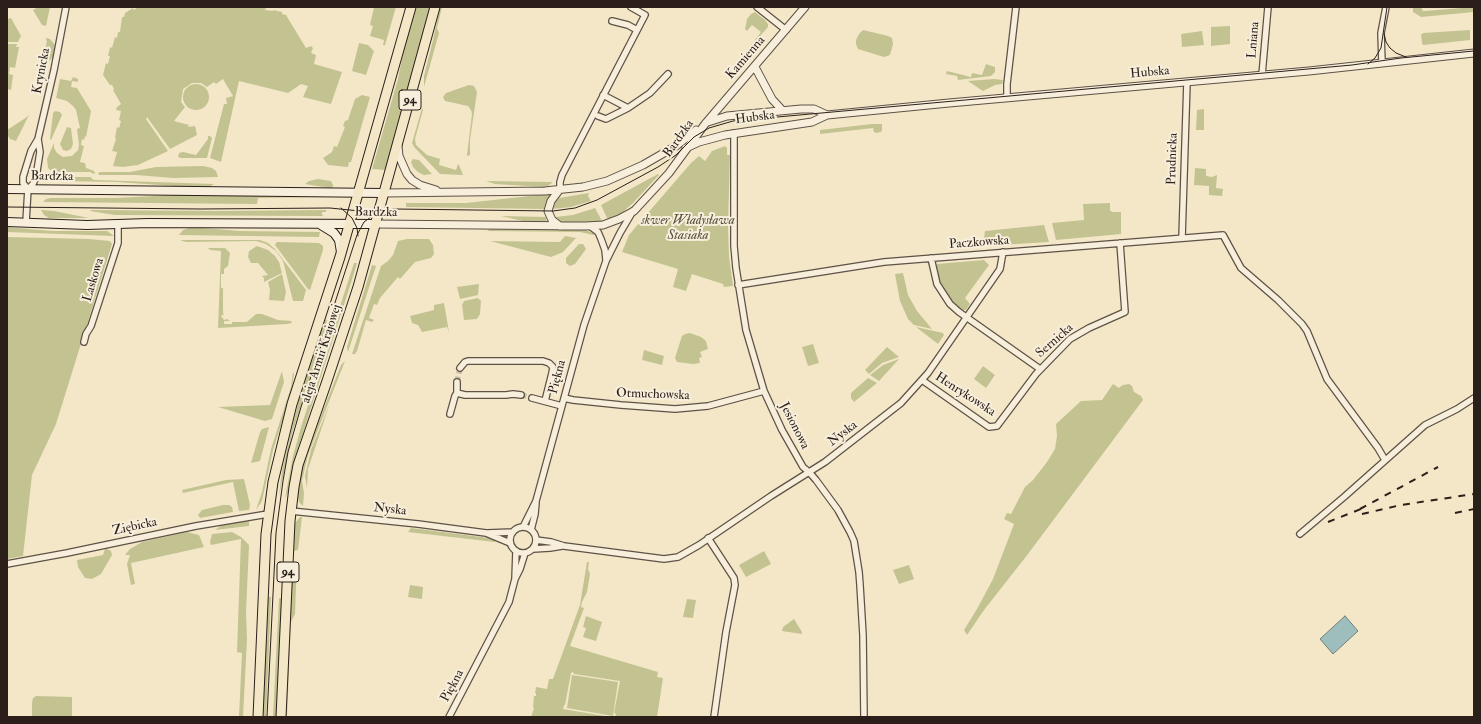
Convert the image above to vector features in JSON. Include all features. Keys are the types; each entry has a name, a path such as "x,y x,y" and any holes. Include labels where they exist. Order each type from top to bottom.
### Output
{"main road":[{"name":"aleja Armii Krajowej","path":"258,717 268,514 273,482 286,426 341,252 411,7"},
{"name":"aleja Armii Krajowej","path":"281,717 291,511 298,465 328,381 358,287 435,7"},
{"name":"Bardzka","path":"7,189 384,193"},
{"name":"Bardzka","path":"7,222 87,225 375,224"},
{"path":"320,224 334,233 339,240 341,252"}],"street":[{"name":"Krynicka","path":"28,189 23,183 23,177 38,139 54,70 66,7"},
{"path":"562,226 554,223 550,217 548,211 551,200 560,189 562,175 645,15 631,7"},
{"path":"757,7 786,30"},
{"name":"Kamienna","path":"705,124 805,7"},
{"path":"1007,98 1007,84 1016,7"},
{"name":"Lniana","path":"1262,75 1268,7"},
{"path":"1382,63 1382,33 1386,7"},
{"path":"612,21 628,25 637,30"},
{"name":"Hubska","path":"686,148 710,138 734,133 812,122 827,115 1262,75 1474,53"},
{"path":"755,67 772,99 782,110"},
{"path":"598,116 606,119 628,108 650,93 668,74"},
{"name":"Prudnicka","path":"1182,238 1186,82"},
{"path":"603,95 628,108"},
{"name":"Hubska","path":"705,124 726,116 782,110 814,109 827,115"},
{"name":"Bardzka","path":"375,224 590,226 606,224 634,211 676,164 686,148 705,124"},
{"name":"Bardzka","path":"384,193 545,191 586,186 607,181 631,171 676,146 705,124"},
{"name":"Jesionowa","path":"734,133 734,246 738,285 746,330 764,391 782,430 801,464 809,472 845,522 850,532 856,553 859,572 863,635 864,717"},
{"name":"Krynicka","path":"26,222 28,189 33,184 36,177 40,152 38,139"},
{"path":"398,142 402,164 410,177 424,186 442,192"},
{"name":"Piękna","path":"532,530 536,501 584,325 606,261 621,231 634,211"},
{"name":"Laskowa","path":"84,342 86,334 91,326 118,243 118,224"},
{"path":"590,226 598,232 601,238 605,250 606,261"},
{"name":"Paczkowska","path":"738,285 879,262 1223,235 1241,268 1272,294 1302,324 1311,341 1327,380 1378,448 1385,460"},
{"name":"Sernicka","path":"931,258 937,284 944,296 954,308 1040,369 1075,336 1125,312 1120,243"},
{"name":"Nyska","path":"536,540 564,546 664,559 678,557 809,472 878,422 901,403 922,380 1000,269 1003,252"},
{"path":"460,368 464,362 468,361 543,361 549,363 553,369 545,401"},
{"name":"Henrykowska","path":"922,380 989,427 998,426 1040,369"},
{"path":"450,414 457,393 457,382"},
{"name":"Otmuchowska","path":"564,398 625,406 675,409 708,406 764,391"},
{"path":"457,393 465,395 520,395"},
{"path":"532,398 562,406"},
{"path":"1300,534 1425,424 1457,409 1474,398"},
{"name":"Piękna","path":"523,527 536,501"},
{"name":"Nyska","path":"291,511 418,524 486,533 513,532"},
{"name":"Ziębicka","path":"7,564 196,526 268,514"},
{"path":"523,527 532,530 536,536 533,549 525,553 516,551 510,543 510,537 513,532 517,528 523,527"},
{"name":"Nyska","path":"486,533 510,543"},
{"path":"708,538 734,578 735,585 726,632 714,717"},
{"name":"Nyska","path":"533,549 564,546"},
{"name":"Piękna","path":"449,717 502,618 512,594 515,579 516,551"},
{"name":"Piękna","path":"515,579 525,553"}],"green space":[{"path":"38,7 50,7 46,26 42,25 33,10"},
{"path":"138,7 262,7 266,8 265,10 282,12 282,14 286,15 306,48 311,46 313,48 311,53 316,55 314,64 342,72 331,104 303,97 308,86 301,84 288,93 239,81 221,162 210,158 224,104 227,104 226,98 233,96 223,79 216,84 214,82 207,87 201,83 192,83 183,89 181,102 185,107 174,121 189,125 188,127 195,126 197,135 170,149 147,117 146,119 168,151 138,165 123,167 113,166 117,152 112,151 116,139 117,127 119,128 121,121 119,120 121,111 116,110 121,104 113,90 112,85 110,85 103,75 106,63 108,64 110,56 108,56 110,47 112,48 115,37 117,38 118,32 120,32 122,17 124,17 125,13 133,8 134,10"},
{"path":"374,7 396,7 385,45 383,45 384,40 370,36 373,26 370,25"},
{"path":"415,7 430,7 386,170 372,169 398,79 404,48"},
{"path":"440,7 442,7 437,28 439,33 424,87 424,76"},
{"path":"1413,7 1421,7 1423,11 1425,11 1474,7 1474,12 1421,17 1413,12"},
{"path":"755,12 765,20 768,27 745,53 761,32 752,25 747,31 745,29 747,19"},
{"path":"11,18 21,36 18,42 7,42 7,19"},
{"path":"1230,26 1230,44 1211,46 1211,27"},
{"path":"863,30 892,38 893,44 890,55 884,57 858,49 856,40"},
{"path":"1470,30 1470,40 1423,45 1422,43 1421,35 1423,33"},
{"path":"1202,31 1204,45 1182,47 1181,34"},
{"path":"46,38 50,39 55,45 53,57 48,62 42,64 47,41"},
{"path":"359,43 368,45 374,51 366,75 352,71"},
{"path":"7,44 17,44 16,47 19,47 15,68 10,67 9,74 13,75 11,90 7,89"},
{"path":"986,64 995,67 995,72 991,76 958,80 957,76 946,74 947,71 971,77 972,73 982,75"},
{"path":"73,77 78,79 78,82 72,81 71,87 77,88 91,111 86,137 85,136 84,140 82,139 81,145 84,146 80,162 85,163 86,168 94,171 94,174 90,172 56,172 48,168 47,159 54,143 54,148 57,153 63,157 72,156 78,150 79,145 77,129 80,128 76,110 67,101 56,98 60,79 71,81"},
{"path":"994,79 1003,80 1002,84 995,85 983,91 968,81"},
{"path":"196,84 205,88 209,97 205,106 196,110 187,106 183,97 187,88"},
{"path":"469,85 474,86 477,92 470,140 470,155 468,156 472,114 471,110 468,106 445,101 443,97 446,93"},
{"path":"362,95 370,97 351,162 349,162 348,167 328,165 323,158 332,152 334,146 337,147 345,127 343,126 345,121 348,120 355,99"},
{"path":"422,108 423,110 415,139 416,145 427,155 440,159 439,165 456,170 458,164 463,175 440,174 414,147 412,143"},
{"path":"1204,109 1204,130 1196,130 1197,110"},
{"path":"55,111 60,112 62,115 51,140 53,113"},
{"path":"29,115 16,141 10,139 7,134 7,130"},
{"path":"882,124 881,132 874,132 873,128 820,134 820,130"},
{"path":"67,127 71,128 73,144 71,149 67,151 63,150 60,144"},
{"path":"208,136 212,138 207,158 178,157 179,153 183,152 196,155 208,139"},
{"name":"skwer Władysława Stasiaka","path":"725,146 727,148 727,155 730,155 728,226 729,256 733,286 724,287 723,284 692,274 686,291 673,287 678,269 622,252 629,235 691,163 699,156 705,161 712,151"},
{"path":"413,159 419,160 432,174 424,175 418,172 413,167 411,162"},
{"path":"203,166 212,168 216,171 218,177 173,178 136,175 99,175 98,173 130,172 156,167"},
{"path":"1195,168 1206,169 1206,176 1212,177 1217,175 1216,188 1223,189 1222,196 1209,195 1209,186 1194,185"},
{"path":"658,174 659,175 633,203 623,212 608,220 601,205"},
{"path":"46,177 91,177 95,180 214,184 209,187 174,186 117,182 56,181"},
{"path":"318,179 331,181 333,187 330,188 305,184 309,181"},
{"path":"486,181 553,182 544,187 495,184"},
{"path":"589,193 588,196 591,201 571,207 552,209 554,203 559,198"},
{"path":"548,194 550,196 545,209 406,207 406,203 466,203"},
{"path":"174,195 324,197 258,198 257,204 43,202 50,198 116,198"},
{"path":"1110,203 1110,210 1112,212 1121,212 1121,234 1056,240 1052,223 1084,220 1083,204"},
{"path":"595,208 602,221 563,223 555,217 573,215"},
{"path":"41,210 89,218 49,218 44,215"},
{"path":"326,210 326,212 322,212 322,215 324,216 115,215 90,211"},
{"path":"501,216 546,217 546,221 545,223 527,222"},
{"path":"1044,225 1049,242 983,246 985,231"},
{"path":"7,227 52,231 107,231 114,236 7,232"},
{"path":"192,227 240,231 320,232 319,237 179,235 183,230"},
{"path":"490,229 586,230 595,234 593,235 580,232 487,231"},
{"path":"565,236 576,238 563,252 551,257 490,241 560,242"},
{"path":"7,237 89,239 110,241 112,244 56,424 32,475 23,556 7,559"},
{"path":"407,239 429,239 433,245 434,254 431,258 415,262 400,279 398,277 380,298 377,305 374,304 369,318 374,320 372,322 366,320 357,351 355,354 352,354 381,266 393,255 398,241"},
{"path":"180,240 260,240 268,243 275,249 306,290 303,301 293,301 283,261 276,251 266,244 256,241 186,242"},
{"path":"277,242 319,243 323,246 310,290 275,245"},
{"path":"579,244 583,244 586,249 575,264 570,266 566,263 566,258"},
{"path":"257,246 268,250 275,256 279,262 282,273 264,282 264,278 262,276 268,275 258,263 251,263 248,257 249,251"},
{"path":"208,248 225,248 230,253 228,266 224,269 224,274 221,274 224,314 221,316 224,320 227,319 230,321 224,321 224,324 232,324 232,322 247,322 256,314 262,314 278,320 291,321 292,323 218,328 221,251 210,250"},
{"path":"984,260 989,265 965,298 970,304 966,310 961,310 946,294 939,281 936,267 937,264"},
{"path":"354,263 357,263 295,458 288,492 285,498 293,456 301,427"},
{"path":"372,265 376,266 348,352 347,347"},
{"path":"903,273 908,295 917,311 932,329 914,325 908,319 900,301 895,274"},
{"path":"282,274 286,292 284,301 269,300 270,290 268,282"},
{"path":"479,284 478,295 460,299 457,287"},
{"path":"478,298 481,301 480,314 477,319 464,320 462,305 464,301"},
{"path":"444,303 449,332 447,327 422,332 418,325 412,323 410,316 434,310 434,305"},
{"path":"324,319 327,320 326,326 292,434 279,496 282,471 298,403"},
{"path":"916,327 943,333 944,335 938,344"},
{"path":"690,333 701,337 706,341 708,349 700,352 702,357 699,358 700,363 693,364 677,362 675,358 682,336"},
{"path":"813,344 819,363 808,366 802,347"},
{"path":"887,347 899,357 882,363 869,374 865,370"},
{"path":"644,350 664,356 662,365 642,360"},
{"path":"899,359 879,381 870,375 883,365"},
{"path":"345,361 308,455 302,481 304,493 303,506 299,502 298,497 303,461 341,365"},
{"path":"983,366 995,375 986,388 974,379"},
{"path":"282,371 284,382 272,419 265,421 218,407 270,405"},
{"path":"293,372 291,394 273,450 262,501 256,510 262,492 271,449 291,387"},
{"path":"868,378 877,383 854,402 851,398 851,393"},
{"path":"1113,384 1119,388 1123,385 1129,384 1132,386 1134,392 1141,396 1143,400 1028,554 984,610 967,635 964,630 993,579 1014,524 1004,519 1007,513 1011,514 1025,487 1033,480 1055,449 1057,436 1056,424 1081,401 1102,400"},
{"path":"330,403 308,469 307,488 305,476 311,450"},
{"path":"269,427 260,461 251,463 260,432 262,429"},
{"path":"244,479 250,505 249,510 239,511 233,482 183,493 182,490 226,480"},
{"path":"229,505 232,507 233,512 200,518 198,515 202,510"},
{"path":"300,517 302,517 298,550 293,551 295,523"},
{"path":"249,520 249,526 215,530 225,523"},
{"path":"411,528 495,539 495,542 408,532"},
{"path":"187,532 199,535 204,547 131,563 135,584 131,585 127,564 130,555 125,555 130,549 142,542"},
{"path":"232,532 241,537 249,545 246,612 247,639 243,717 239,717 242,653 237,652 241,539 211,545 210,542 212,534"},
{"path":"105,549 111,551 112,555 101,574 92,579 85,578 78,567 77,560 103,555"},
{"path":"764,551 771,564 746,577 739,565"},
{"path":"293,562 297,562 295,614 291,622 287,717 285,717"},
{"path":"587,562 589,562 588,569 590,574 587,592 581,607 584,608 570,646 658,672 657,677 663,678 657,717 615,717 616,714 614,713 620,681 574,674 573,672 571,673 563,709 611,717 531,717 534,708 534,696 536,696 536,687 547,689 549,679 553,679 580,605"},
{"path":"909,565 914,579 899,584 893,570"},
{"path":"410,585 423,587 422,599 408,597"},
{"path":"268,597 271,597 266,717 262,717"},
{"path":"279,598 282,598 277,717 273,717"},
{"path":"687,599 696,600 693,618 683,617"},
{"path":"586,616 602,622 596,641 583,637 586,628 583,627"},
{"path":"794,619 802,634 782,631 783,627"},
{"path":"572,675 618,682 613,716 567,708"},
{"path":"36,696 72,697 72,717 32,717 32,703 33,698"}],"water":[{"path":"1345,616 1358,631 1333,654 1320,639"}],"tunnel":[{"path":"457,382 460,368"},
{"path":"521,395 532,398"}],"tram line":[{"path":"1368,64 1375,58 1381,48 1387,7"},
{"path":"1384,34 1386,42 1390,48 1396,53 1406,57"},
{"path":"267,717 276,533 288,452 301,407 357,235 364,222 378,212 395,209 553,211 575,208 597,200 658,167 676,155 694,137 709,128 733,121 1352,65 1401,58 1474,51"},
{"path":"7,207 200,209 330,208 379,213"},
{"path":"341,208 352,218 357,228 358,236"}],"railway":[{"path":"1360,509 1438,467"},
{"path":"1362,514 1401,505 1474,494"},
{"path":"1328,522 1366,507"},
{"path":"1455,513 1474,509"}]}
